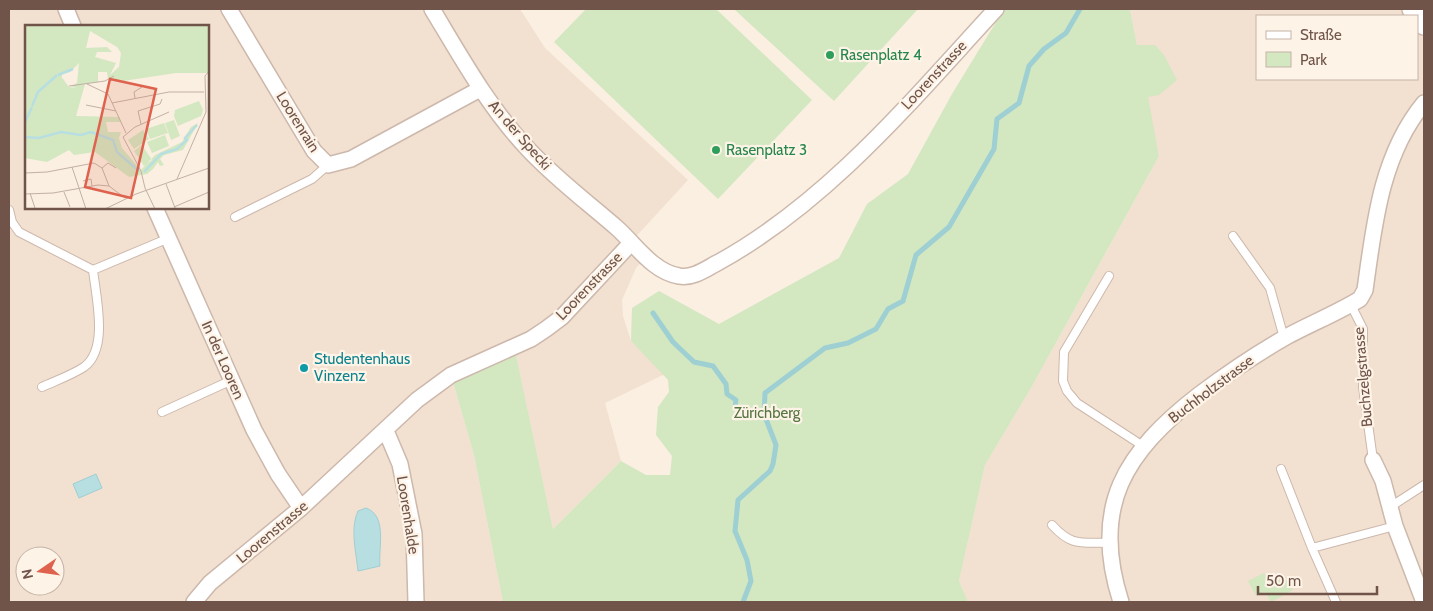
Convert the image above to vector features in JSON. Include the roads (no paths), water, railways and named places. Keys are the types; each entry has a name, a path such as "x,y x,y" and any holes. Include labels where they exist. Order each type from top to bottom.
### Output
{"street":[{"path":"66,9 73,25"},
{"name":"Loorenrain","path":"230,9 314,151 328,165 351,158 480,89"},
{"name":"An der Specki","path":"432,9 480,89 527,148 565,185 631,242"},
{"name":"Loorenstrasse","path":"194,602 210,583 301,508 417,400 451,375 546,329 562,317 631,242 664,271 679,277 694,276 731,255 814,195 871,143 996,9"},
{"path":"1351,305 1360,299 1365,290 1374,231 1394,152 1409,122 1424,102"},
{"name":"In der Looren","path":"155,209 262,445 278,474 301,508"},
{"name":"Buchholzstrasse","path":"1122,602 1110,564 1109,543 1112,517 1120,483 1144,446 1172,416 1231,371 1284,338 1351,305"},
{"name":"Loorenhalde","path":"386,430 400,464 414,534 416,602"},
{"name":"Buchzelgstrasse","path":"1373,460 1383,481 1395,526 1424,602"}],"lane":[{"path":"235,217 312,179 328,165"},
{"path":"9,210 12,222 19,232 94,270 169,238"},
{"path":"1233,236 1270,288 1284,338"},
{"path":"42,387 85,366 98,349 99,329 94,270"},
{"path":"1109,276 1064,352 1063,381 1067,391 1077,403 1144,446"},
{"name":"Buchzelgstrasse","path":"1351,305 1362,329 1363,387 1373,460"},
{"path":"162,412 232,380"},
{"path":"1281,469 1312,548 1336,602"},
{"path":"1390,507 1424,485"},
{"path":"1052,526 1063,538 1071,542 1109,543"},
{"path":"1312,548 1395,526"}],"water":[{"path":"96,474 102,488 79,498 73,484"},
{"path":"366,508 373,512 380,525 380,566 358,571 354,525 358,511"}],"waterway":[{"path":"743,602 751,581 747,560 735,531 738,500 770,471 776,445 764,414 765,393 825,348 848,343 876,329 888,309 903,301 916,255 949,227 994,149 997,119 1019,103 1029,66 1044,49 1066,33 1080,9"},
{"path":"653,313 673,342 694,362 713,366 726,384 727,394 736,400 735,407 745,416 764,414"}],"place":[{"name":"Rasenplatz 4","path":"830,55"},
{"name":"Rasenplatz 3","path":"716,150"},
{"name":"Studentenhaus Vinzenz","path":"304,368"}],"park label":[{"name":"Zürichberg","path":"767,413"}]}
